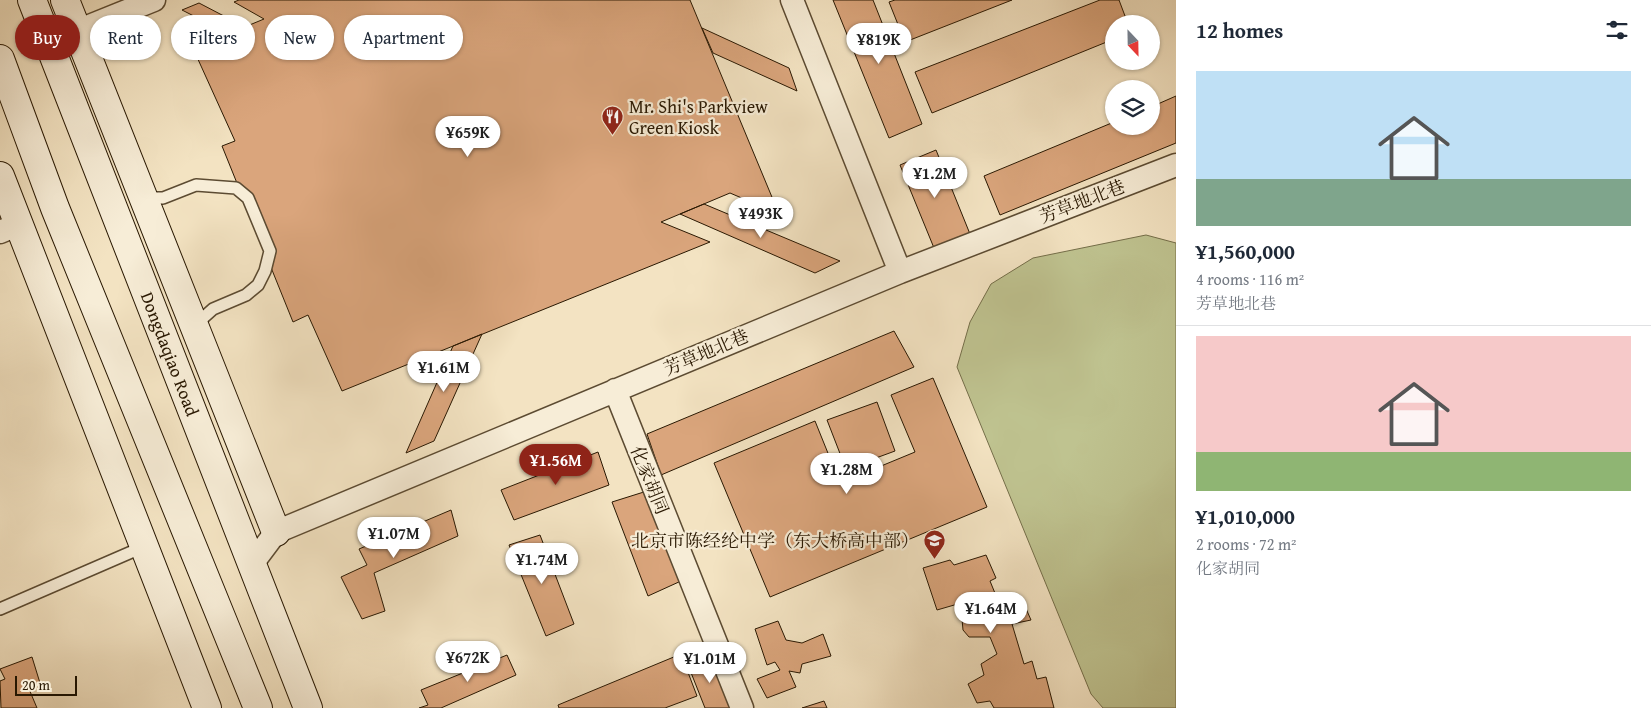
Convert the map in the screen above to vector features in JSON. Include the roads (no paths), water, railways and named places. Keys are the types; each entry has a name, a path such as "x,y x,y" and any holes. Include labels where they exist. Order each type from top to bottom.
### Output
{"main road":[{"name":"Dongdaqiao Road","path":"32,0 308,708"},
{"path":"65,0 71,15"},
{"path":"80,38 276,532"},
{"path":"0,59 56,208 258,708"},
{"path":"0,176 9,228 143,547 207,708"}],"street":[{"path":"80,30 154,0"},
{"path":"792,0 900,272"},
{"name":"芳草地北巷","path":"276,532 900,272 1176,164"},
{"name":"化家胡同","path":"614,390 742,708"},
{"path":"252,564 276,532"}],"lane":[{"path":"144,198 163,198 196,185 236,188 248,198 270,251 265,271 258,285 246,295 213,310 194,326"},
{"path":"0,609 143,547"}],"place":[{"name":"Mr. Shi's Parkview Green Kiosk","path":"613,135"},
{"name":"北京市陈经纶中学（东大桥高中部）","path":"935,559"}]}
